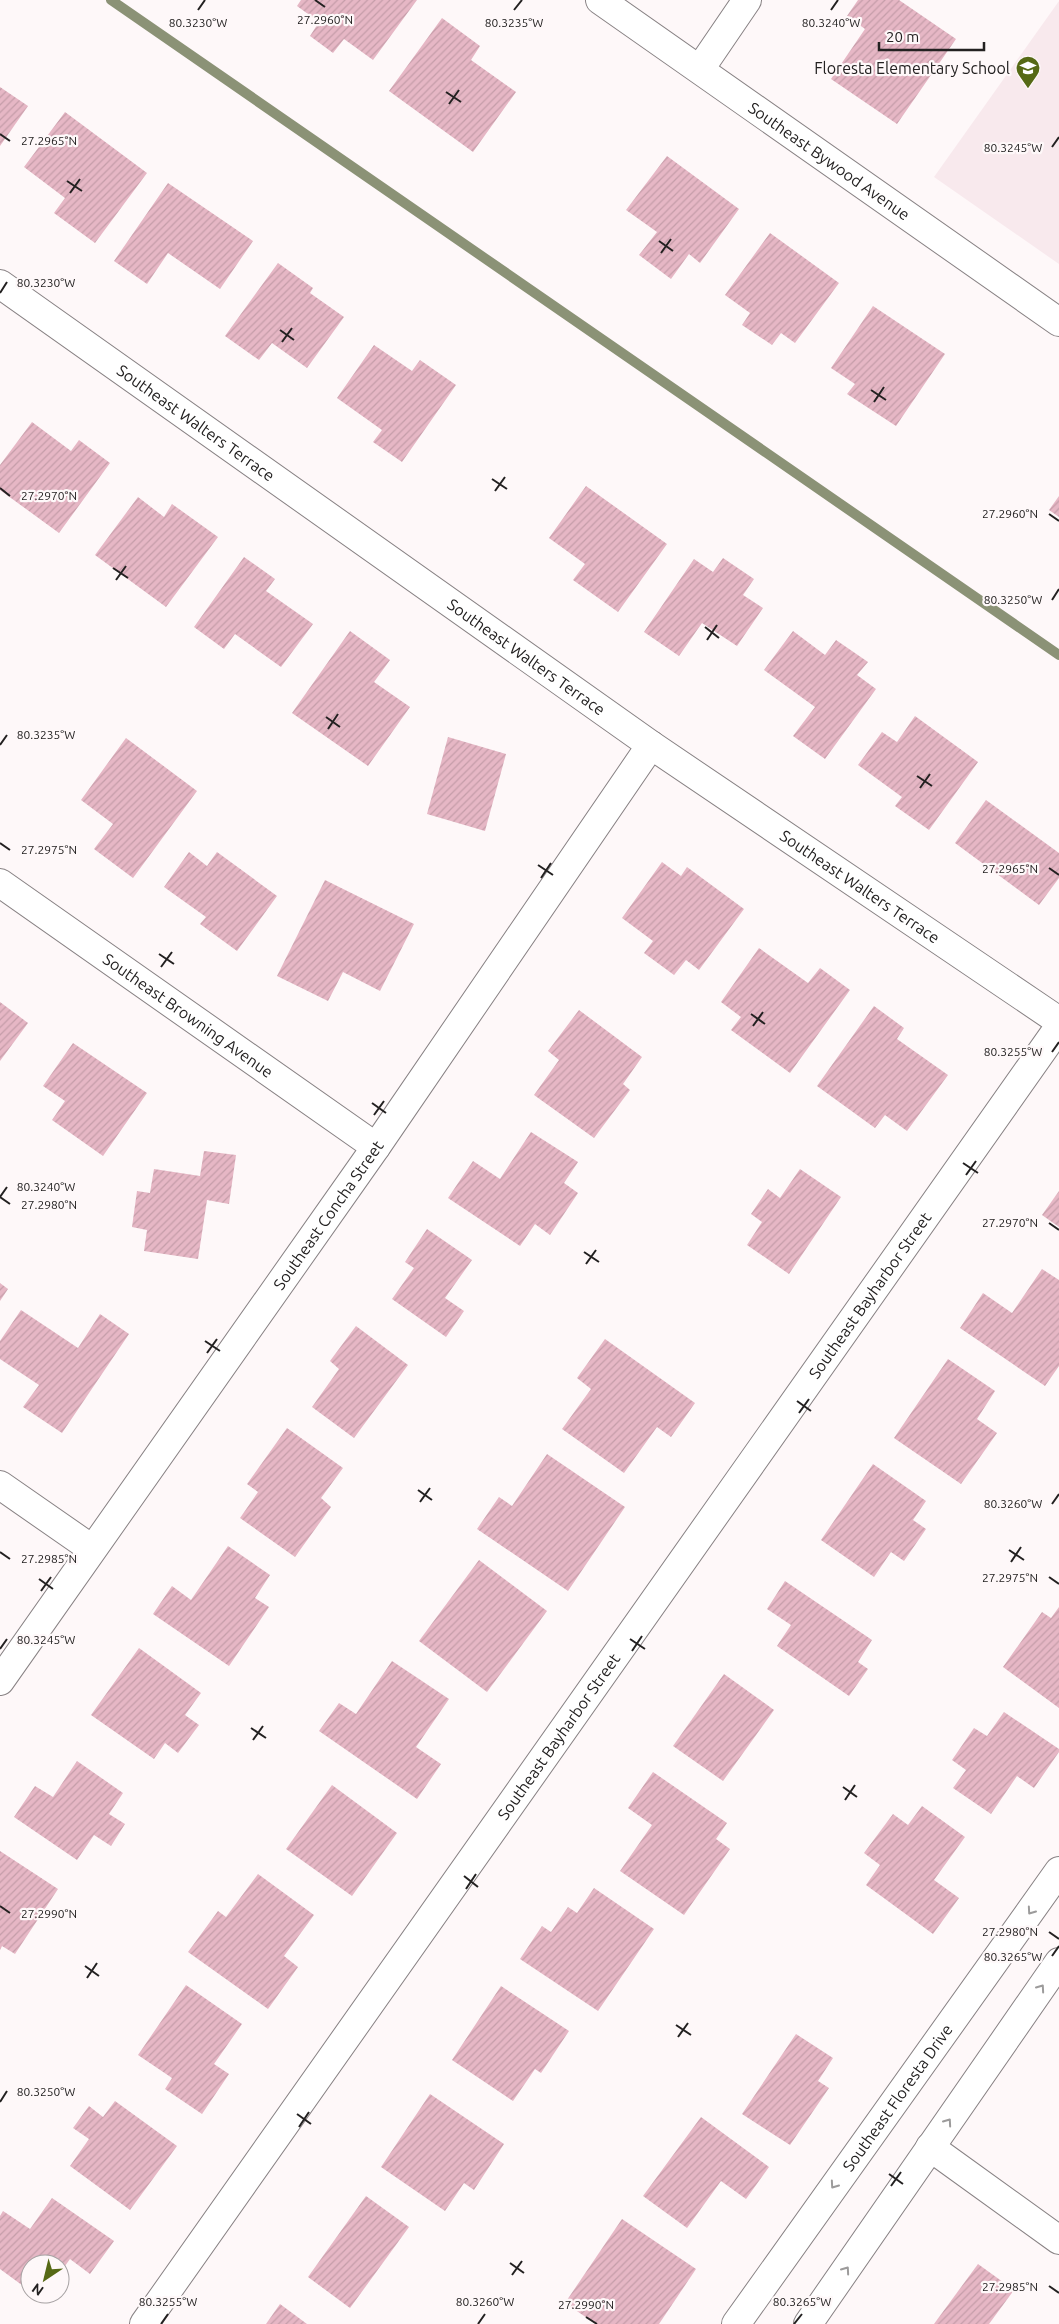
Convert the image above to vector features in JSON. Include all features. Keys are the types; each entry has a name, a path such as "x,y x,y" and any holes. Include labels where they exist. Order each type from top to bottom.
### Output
{"street":[{"name":"Southeast Bywood Avenue","path":"600,0 1059,322"},
{"path":"700,69 747,0"},
{"name":"Southeast Walters Terrace","path":"0,284 651,744 1059,1022"},
{"name":"Southeast Concha Street","path":"0,1681 376,1147 651,744"},
{"name":"Southeast Browning Avenue","path":"0,883 376,1147"},
{"name":"Southeast Bayharbor Street","path":"144,2324 1059,1027"},
{"path":"0,1485 92,1549"},
{"name":"Southeast Floresta Drive","path":"736,2324 1059,1872"},
{"path":"808,2324 1059,1962"},
{"path":"930,2147 1059,2240"}],"shaded area":[{"name":"Floresta Elementary School","path":"1059,1 1059,264 934,177"}],"building":[{"path":"301,0 417,0 373,60 344,39 333,53 310,36 319,22 297,6"},
{"path":"858,0 899,0 956,39 897,124 831,79 865,29 847,16"},
{"path":"442,18 480,46 471,60 516,92 473,152 389,91"},
{"path":"0,87 28,106 0,146"},
{"path":"65,112 147,173 95,243 54,213 65,198 24,167"},
{"path":"667,156 739,209 700,263 689,254 671,279 639,255 657,232 626,210"},
{"path":"168,183 253,241 220,289 168,253 147,284 114,261"},
{"path":"770,233 839,283 795,343 781,333 772,345 742,325 750,313 725,295"},
{"path":"278,263 313,288 310,293 344,317 307,368 272,343 259,360 225,336"},
{"path":"873,306 945,354 896,426 847,394 855,384 831,368"},
{"path":"374,345 412,371 420,360 456,385 402,462 373,442 382,430 337,398"},
{"path":"32,422 71,451 79,440 110,463 59,533 0,490 0,465"},
{"path":"586,486 667,544 618,612 573,580 585,564 549,538"},
{"path":"1059,496 1059,517 1049,510"},
{"path":"138,497 164,517 172,504 218,537 166,607 95,555"},
{"path":"244,557 275,579 266,591 313,624 281,667 235,634 224,649 194,627"},
{"path":"723,558 754,579 743,595 763,608 737,646 702,623 679,656 644,632 694,559 713,572"},
{"path":"350,631 390,660 374,682 410,707 368,766 292,713"},
{"path":"793,631 825,655 836,640 868,662 857,675 876,689 825,759 793,736 815,707 764,670"},
{"path":"915,716 978,762 929,830 895,806 902,797 858,765 882,732 897,742"},
{"path":"448,737 506,754 485,831 427,814"},
{"path":"126,738 197,791 133,878 94,849 113,824 81,800"},
{"path":"986,800 1059,853 1059,878 1039,905 955,843"},
{"path":"189,852 207,866 217,852 277,896 237,951 200,924 206,917 164,887"},
{"path":"662,862 681,876 687,867 744,909 699,970 686,960 674,975 644,953 653,941 622,918"},
{"path":"325,880 414,924 380,991 343,972 328,1001 277,976"},
{"path":"759,948 808,983 820,968 850,990 790,1073 731,1030 741,1017 721,1002"},
{"path":"0,1002 28,1023 0,1061"},
{"path":"874,1006 904,1028 897,1039 948,1075 907,1131 885,1115 875,1128 817,1086"},
{"path":"579,1010 642,1057 623,1084 630,1090 594,1138 534,1095 559,1060 548,1051"},
{"path":"73,1043 147,1093 103,1156 52,1120 65,1101 43,1086"},
{"path":"531,1132 578,1162 564,1183 578,1193 550,1235 535,1224 520,1246 448,1198 473,1161 500,1179"},
{"path":"204,1151 236,1155 229,1204 207,1200 198,1259 144,1251 147,1230 132,1227 137,1191 150,1193 154,1169 200,1176"},
{"path":"800,1169 841,1197 789,1274 747,1245 762,1222 751,1214 768,1189 780,1198"},
{"path":"1059,1191 1059,1227 1042,1215"},
{"path":"427,1229 472,1260 445,1298 464,1311 446,1337 392,1299 414,1268 405,1262"},
{"path":"1042,1269 1059,1280 1059,1366 1045,1386 960,1328 983,1293 1012,1313"},
{"path":"0,1283 8,1289 0,1301"},
{"path":"21,1310 78,1348 100,1314 129,1334 62,1433 23,1407 39,1385 0,1359 0,1341"},
{"path":"356,1326 408,1365 354,1438 312,1407 339,1369 330,1361"},
{"path":"605,1339 695,1403 671,1437 657,1427 624,1473 562,1429 591,1389 577,1378"},
{"path":"948,1359 995,1391 977,1419 997,1433 961,1484 894,1438"},
{"path":"287,1428 343,1468 321,1498 331,1507 295,1557 240,1518 258,1492 247,1484"},
{"path":"547,1454 625,1507 568,1591 477,1529 499,1497 512,1506"},
{"path":"873,1464 926,1501 913,1520 926,1529 904,1561 891,1552 874,1577 821,1540"},
{"path":"228,1546 270,1575 255,1598 269,1607 229,1666 153,1614 172,1586 191,1600"},
{"path":"479,1560 547,1611 487,1692 419,1641"},
{"path":"785,1581 872,1640 858,1662 868,1669 849,1696 777,1646 791,1625 767,1609"},
{"path":"1059,1607 1059,1708 1003,1667 1042,1612 1051,1618"},
{"path":"139,1648 201,1693 185,1715 199,1725 178,1753 165,1743 154,1759 91,1715"},
{"path":"392,1661 449,1699 416,1747 441,1764 417,1799 319,1731 339,1703 356,1714"},
{"path":"724,1674 774,1710 723,1781 673,1746"},
{"path":"1004,1712 1059,1749 1059,1752 1034,1788 1017,1776 991,1814 953,1788 966,1770 952,1760 974,1728 987,1736"},
{"path":"77,1761 123,1793 109,1814 125,1824 111,1846 94,1835 77,1860 14,1817 35,1786 53,1797"},
{"path":"653,1772 727,1823 716,1839 730,1849 684,1915 620,1871 652,1825 628,1808"},
{"path":"332,1785 397,1833 352,1896 286,1849"},
{"path":"922,1806 965,1837 934,1880 959,1898 933,1934 866,1885 880,1865 864,1853 893,1814 908,1825"},
{"path":"0,1851 58,1889 15,1954 2,1946 0,1950"},
{"path":"258,1874 314,1915 284,1956 298,1967 268,2009 188,1952 218,1911 226,1917"},
{"path":"594,1888 654,1929 598,2011 520,1959 542,1926 551,1932 568,1907 577,1913"},
{"path":"186,1985 242,2024 214,2064 229,2074 202,2114 165,2089 172,2078 138,2055"},
{"path":"501,1986 569,2031 541,2073 535,2069 513,2101 452,2060"},
{"path":"796,2034 833,2058 818,2081 829,2088 790,2145 742,2114"},
{"path":"430,2094 504,2144 474,2190 464,2183 445,2211 381,2167"},
{"path":"115,2101 177,2146 130,2210 70,2166 89,2139 73,2128 89,2106 103,2117"},
{"path":"701,2117 769,2167 746,2199 721,2181 687,2228 643,2196"},
{"path":"366,2196 409,2227 350,2308 308,2277"},
{"path":"52,2198 114,2241 90,2274 70,2259 70,2254 20,2254 20,2284 0,2269 0,2216 3,2211 30,2229"},
{"path":"622,2219 696,2269 659,2324 596,2324 565,2303"},
{"path":"978,2264 1014,2290 989,2324 934,2324"},
{"path":"280,2304 307,2324 266,2324"}],"waterway":[{"path":"111,0 1059,655"}],"place":[{"name":"Floresta Elementary School","path":"1028,89"}]}
